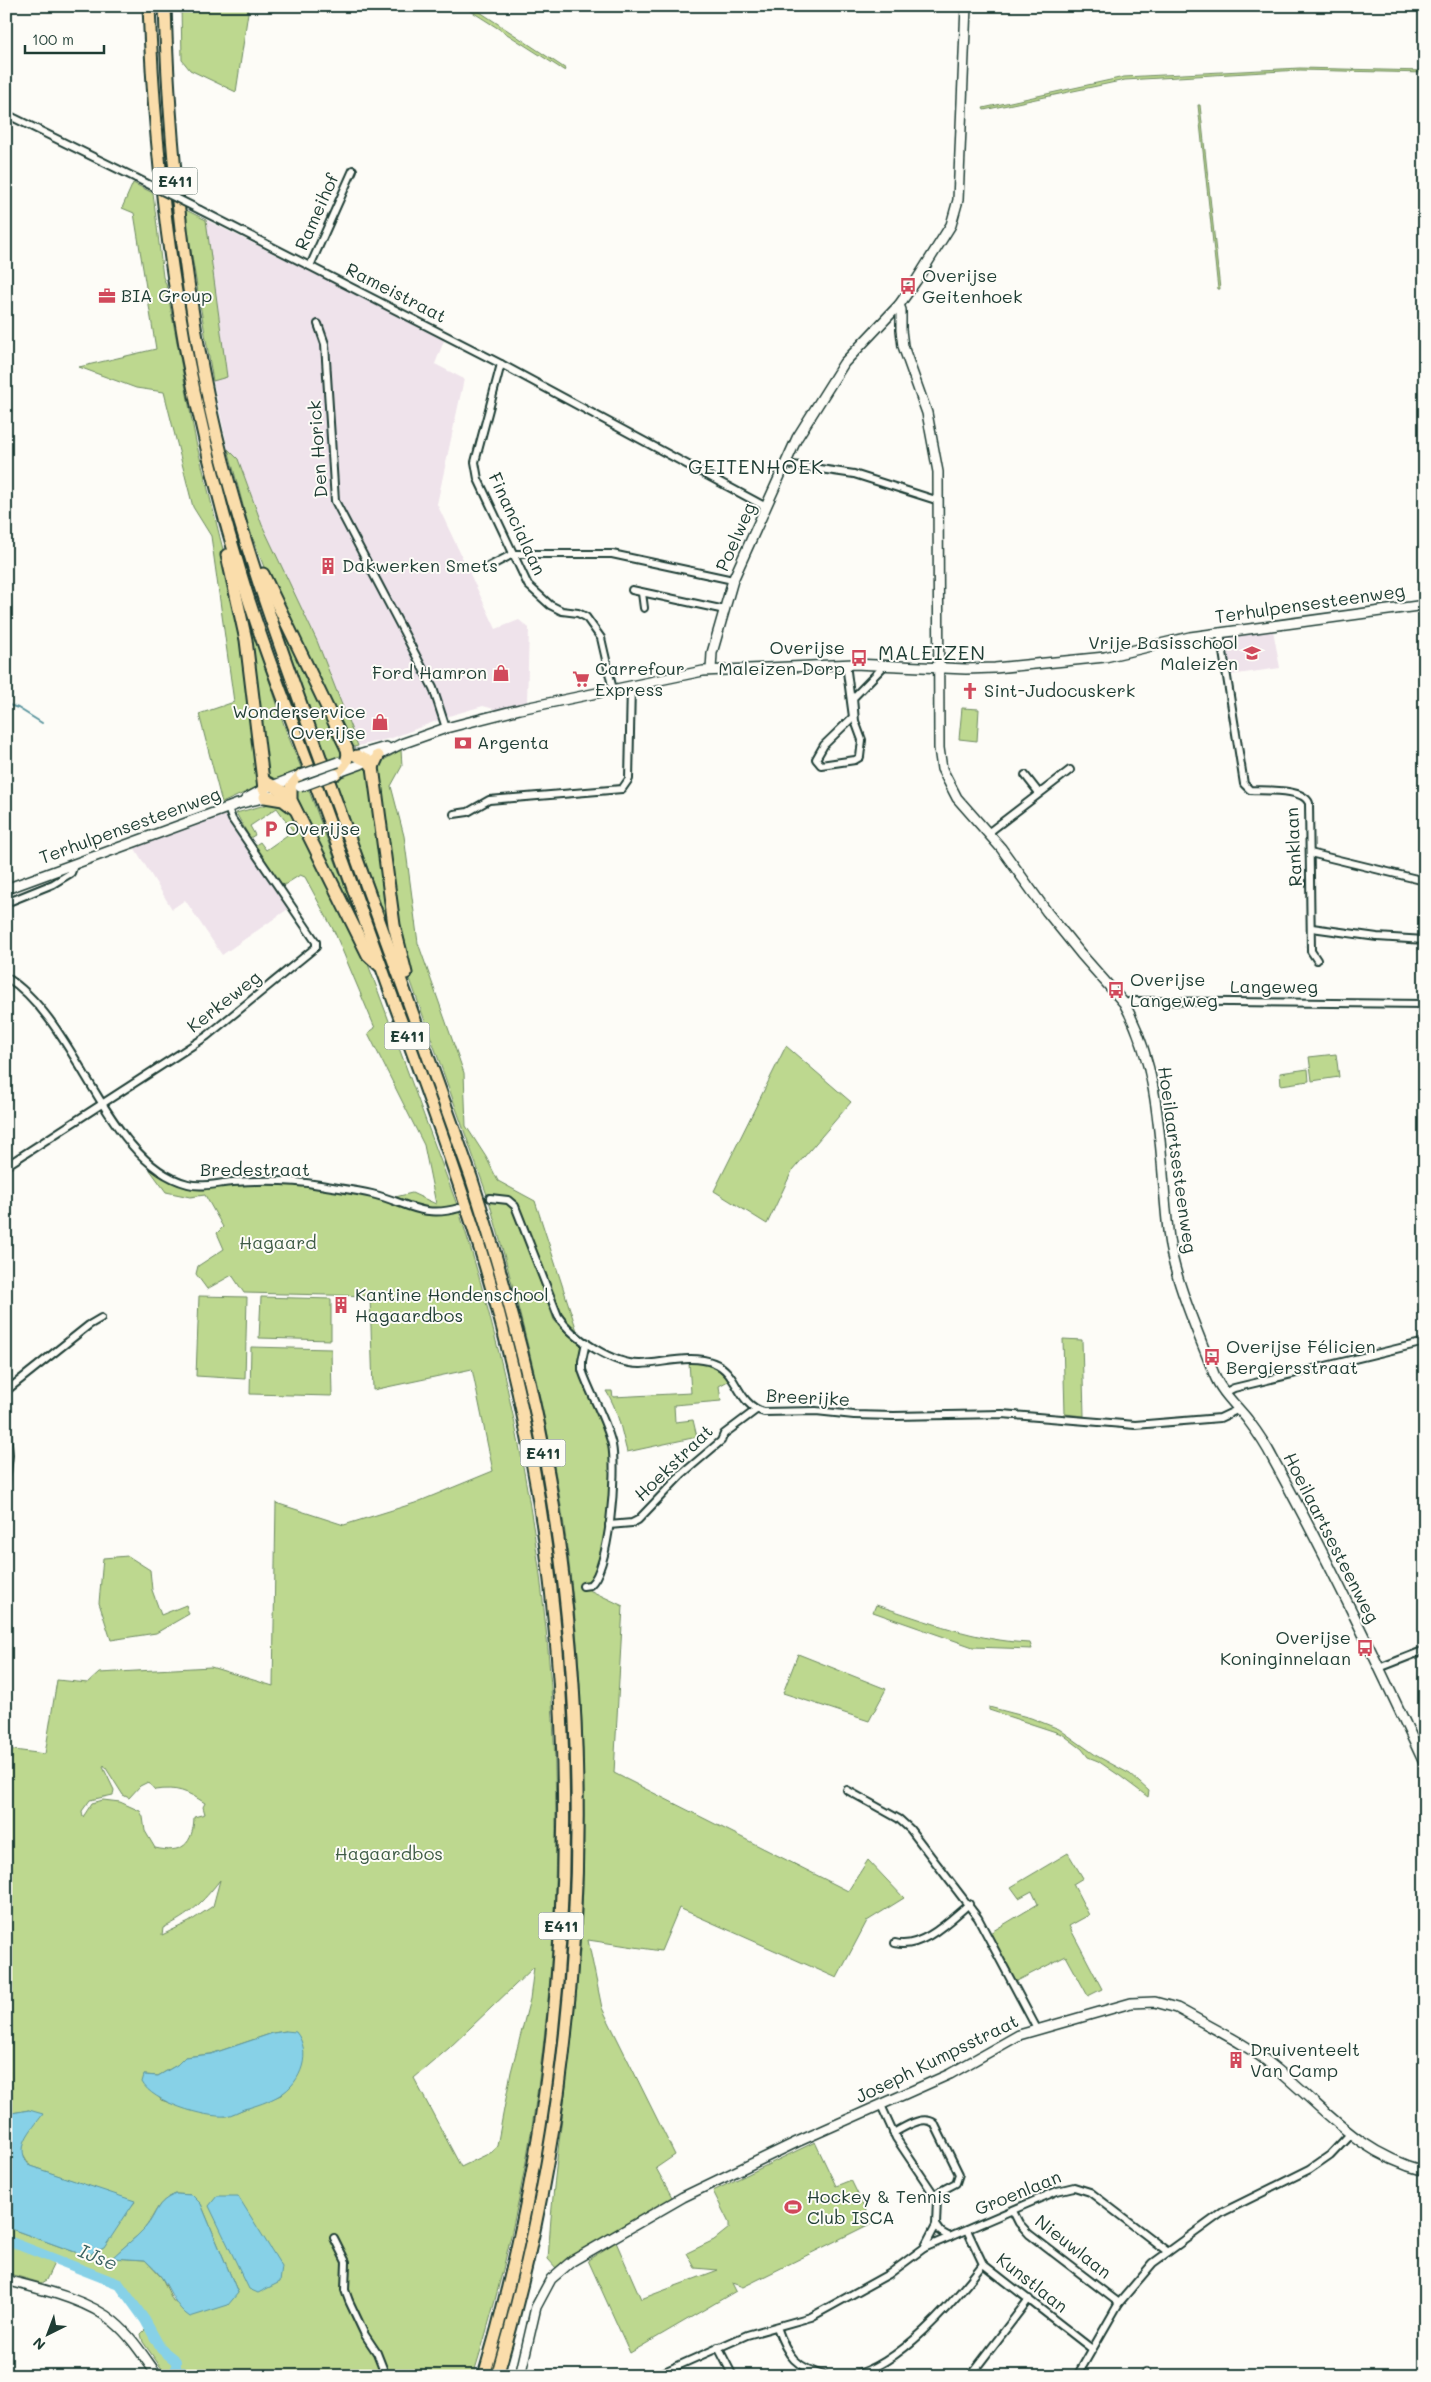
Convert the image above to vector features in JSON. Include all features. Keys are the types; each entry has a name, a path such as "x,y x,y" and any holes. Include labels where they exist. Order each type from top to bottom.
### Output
{"highway":[{"name":"E411","path":"149,6 156,134 164,221 186,358 211,468 238,566 271,663 457,1177 486,1266 522,1414 545,1546 562,1741 564,1803 560,1940 547,2076 523,2218 484,2376"},
{"name":"E411","path":"165,6 170,133 178,217 193,318 221,454 251,560 284,658 472,1177 499,1264 524,1357 548,1477 559,1550 576,1739 577,1802 574,1939 561,2068 536,2222 497,2376"},
{"path":"211,468 209,486 226,548 246,640 266,788 296,810"},
{"path":"226,548 238,566"},
{"path":"251,560 262,571 346,749 349,761"},
{"path":"341,739 372,759"},
{"path":"372,759 394,925 411,990 412,1009"},
{"path":"335,774 349,761 372,759"},
{"path":"266,788 289,788 301,775"},
{"path":"289,788 296,810 368,955 382,969"}],"street":[{"name":"Poelweg","path":"710,670 712,653 733,580 797,438 836,374 899,305 946,234 956,211 959,188 966,6"},
{"name":"Rameistraat","path":"6,114 200,210 501,364 766,507"},
{"name":"Rameihof","path":"310,266 353,170"},
{"name":"Hoeilaartsesteenweg","path":"899,305 901,310 903,346 927,413 938,472 939,748 942,769 951,790 988,833 1047,912 1124,1003 1142,1043 1153,1082 1159,1124 1170,1241 1176,1267 1214,1376 1224,1393 1239,1410 1272,1457 1334,1576 1425,1766"},
{"name":"Den Horick","path":"318,324 326,344 335,502 433,688 446,728"},
{"name":"Financialaan","path":"501,364 475,462 475,470 528,585 535,593 562,611 578,613 588,620 601,638 614,690"},
{"path":"786,464 854,474 939,501"},
{"path":"488,567 513,554 612,554 733,580"},
{"path":"632,590 724,610"},
{"path":"642,593 644,608"},
{"name":"Terhulpensesteenweg","path":"372,759 401,744 446,728 710,670 846,664 995,668 1105,657 1220,633 1425,605"},
{"name":"Ranklaan","path":"1220,633 1244,784 1250,790 1299,794 1307,799 1312,928 1311,951 1317,960"},
{"path":"846,664 853,717 819,751 816,760 821,765 855,760 860,757 862,740 855,721 853,698 886,664"},
{"path":"454,814 468,812 489,800 622,789 629,779 631,686"},
{"path":"301,775 349,761"},
{"path":"988,833 1070,770"},
{"path":"289,788 335,774"},
{"path":"1025,775 1039,793"},
{"name":"Terhulpensesteenweg","path":"6,889 228,808 266,788"},
{"name":"Kerkeweg","path":"6,1166 207,1036 316,947 316,942 232,818 228,808"},
{"path":"1310,854 1425,881"},
{"path":"6,903 52,884 71,873 75,863"},
{"path":"1312,928 1377,937 1425,940"},
{"name":"Bredestraat","path":"6,977 31,997 53,1026 139,1154 162,1172 188,1184 199,1186 233,1182 309,1183 370,1194 428,1213 450,1211 459,1208"},
{"name":"Langeweg","path":"1124,1003 1145,1001 1425,1004"},
{"name":"Breerijke","path":"490,1198 508,1200 515,1206 558,1316 564,1326 611,1357 630,1363 691,1360 716,1363 729,1375 741,1395 756,1410 764,1412 816,1411 854,1415 1002,1414 1135,1425 1223,1417 1239,1410"},
{"path":"6,1391 89,1325 101,1318"},
{"name":"Hoekstraat","path":"583,1586 593,1583 599,1574 609,1525 613,1455 604,1422 582,1370 586,1342"},
{"path":"1224,1393 1234,1388 1425,1342"},
{"name":"Hoekstraat","path":"609,1525 638,1520 682,1474 720,1442 724,1434 756,1410"},
{"path":"6,1420 9,1455 6,1483"},
{"path":"1381,1671 1425,1650"},
{"path":"847,1790 905,1823 969,1904 1001,1958 1037,2029"},
{"path":"895,1943 903,1945 915,1943 969,1904"},
{"name":"Joseph Kumpsstraat","path":"520,2376 540,2296 551,2279 564,2267 683,2197 797,2142 950,2074 1014,2037 1131,2003 1155,2002 1177,2008 1272,2065 1349,2135 1384,2157 1425,2171"},
{"path":"659,2375 718,2347 762,2330 811,2317 889,2274 924,2248 936,2225 935,2194 893,2133 881,2105"},
{"path":"893,2133 922,2120 930,2120 934,2124 960,2174 956,2183 935,2194"},
{"path":"1077,2376 1119,2303 1146,2270 1223,2212 1310,2169 1330,2155 1349,2135"},
{"name":"Groenlaan","path":"924,2248 1066,2188 1082,2188 1168,2252"},
{"name":"Nieuwlaan","path":"1013,2211 1024,2229 1119,2303"},
{"path":"936,2225 941,2232 950,2237"},
{"name":"Kunstlaan","path":"968,2230 983,2264 1092,2349"},
{"path":"334,2238 346,2262 345,2285 349,2301 365,2335 377,2353 386,2376"},
{"path":"851,2376 864,2373 876,2367 912,2341 952,2302 983,2264"},
{"path":"6,2280 79,2303 106,2316 130,2337 158,2376"},
{"path":"970,2376 1028,2299"},
{"path":"777,2327 783,2347 795,2361 806,2369 827,2376"},
{"path":"718,2347 733,2376"}],"shaded area":[{"path":"206,220 445,338 435,364 464,379 437,504 496,629 519,620 529,628 527,704 498,710 483,706 452,715 392,738 358,746 317,641 262,525 238,459 228,449 213,381 227,376"},
{"name":"Vrije Basisschool Maleizen","path":"1273,630 1280,668 1230,675 1224,636"},
{"path":"223,814 227,816 288,909 222,955 185,900 172,909 134,847"}],"green space":[{"path":"181,6 249,6 236,92 190,70 182,60"},
{"path":"463,6 471,6 566,69 565,71"},
{"path":"1300,68 1425,71 1425,73 1300,70 1125,80 984,110 983,108 1124,77"},
{"path":"1198,105 1200,105 1220,289 1218,289"},
{"path":"133,183 153,193 163,277 166,284 196,442 235,597 259,786 222,803 199,714 234,702 211,536 193,507 164,392 136,388 79,367 156,349 134,213 122,208"},
{"path":"184,209 206,220 227,377 213,381"},
{"path":"228,449 238,459 262,525 317,641 358,746 354,747 349,742 267,575 249,528"},
{"path":"276,613 278,613 343,755 328,760"},
{"path":"252,628 285,728 302,770 269,781 247,630"},
{"path":"962,708 979,709 977,741 959,739"},
{"path":"401,750 402,766 391,786 404,836 418,943 464,1073 466,1126 486,1157 498,1181 535,1201 578,1334 564,1322 556,1307 520,1213 511,1199 487,1195 411,982 402,951 377,764"},
{"path":"368,767 389,927 335,778"},
{"path":"308,788 356,917 353,919 292,794"},
{"path":"269,804 288,808 365,956 457,1205 440,1210 432,1210 391,1198 412,1193 436,1204 424,1145 368,1033 375,1028 335,933 305,877 300,875 281,887 254,846 260,842 266,850 293,831 277,808 250,826 255,835 250,838 236,813"},
{"path":"786,1046 851,1102 792,1171 767,1224 714,1191"},
{"path":"1336,1054 1339,1077 1312,1081 1309,1057"},
{"path":"1308,1069 1309,1081 1281,1085 1280,1073"},
{"name":"Hagaardbos","path":"154,1169 187,1187 233,1183 309,1186 370,1196 430,1215 459,1211 499,1353 529,1498 548,1644 556,1792 553,1941 538,2088 511,2233 473,2376 167,2376 143,2342 141,2334 149,2326 119,2284 56,2259 46,2280 41,2283 6,2273 6,2227 86,2256 135,2202 30,2166 22,2152 29,2110 6,2114 6,2089 9,2090 9,2070 6,2069 6,1749 45,1754 57,1680 88,1683 99,1673 211,1667 273,1686 276,1503 344,1525 415,1503 493,1471 472,1369 373,1390 370,1296 244,1293 232,1275 207,1289 196,1274 198,1266 224,1249 217,1233 223,1227 205,1195 190,1197 166,1192 150,1170","holes":["104,1765 123,1795 129,1798 140,1786 148,1782 155,1790 170,1789 182,1791 205,1803 203,1807 205,1814 194,1817 188,1841 179,1848 172,1850 155,1848 145,1831 140,1811 120,1802 103,1800 92,1803 83,1817 82,1811 90,1800 113,1795 114,1790 103,1767","220,1880 213,1906 189,1922 162,1935 163,1928 188,1913 201,1902","534,1967 530,1999 511,2072 497,2146 492,2152 461,2167 414,2078 449,2048","286,2031 292,2084 281,2095 226,2116 188,2109 161,2100 144,2075 158,2076 177,2065 185,2057 211,2054 273,2033","176,2194 192,2195 201,2204 238,2293 173,2301 162,2278 145,2260 113,2258 145,2228 164,2200"]},
{"path":"489,1201 501,1202 513,1207 554,1320 567,1334 582,1344 581,1359 586,1386 603,1423 611,1450 611,1495 603,1550 595,1576 585,1588 623,1606 614,1773 848,1891 868,1860 904,1898 867,1921 837,1978 679,1908 661,1951 588,1940 602,2008 675,2155 656,2168 673,2199 557,2269 548,2259 577,1988 583,1893 584,1781 579,1667 568,1554 546,1424 529,1349"},
{"path":"199,1296 247,1297 245,1379 196,1376"},
{"path":"261,1297 331,1299 331,1340 259,1338"},
{"path":"1063,1339 1082,1340 1084,1416 1065,1414"},
{"path":"251,1347 331,1349 332,1396 250,1394"},
{"path":"689,1362 701,1363 716,1368 728,1381 719,1386 721,1401 674,1405 675,1422 693,1420 697,1437 627,1452 616,1412 606,1391 612,1391 613,1397 691,1393"},
{"path":"128,1556 150,1570 152,1590 161,1615 186,1605 189,1614 156,1633 111,1640 99,1603 103,1558"},
{"path":"876,1605 933,1624 971,1634 1030,1643 1032,1649 973,1647 873,1612"},
{"path":"798,1654 886,1689 869,1721 783,1693"},
{"path":"989,1707 1031,1718 1059,1729 1097,1756 1130,1774 1149,1791 1148,1797 1098,1761 1088,1757 1082,1749 1062,1734 989,1710"},
{"path":"1068,1853 1083,1878 1073,1884 1089,1915 1069,1926 1102,1989 1088,1996 1066,1956 1015,1982 988,1934 1038,1904 1032,1891 1019,1898 1011,1887"},
{"name":"Hockey & Tennis Club ISCA","path":"815,2142 836,2186 851,2180 872,2223 743,2287 732,2283 736,2291 630,2353 588,2260 616,2242 641,2299 718,2270 695,2268 687,2253 714,2240 729,2228 729,2223 713,2191"}],"water":[{"path":"296,2032 301,2040 304,2057 299,2075 288,2089 276,2097 231,2115 217,2116 180,2107 156,2096 142,2082 144,2075 158,2076 177,2065 185,2057 211,2054 273,2033"},
{"path":"29,2110 43,2114 29,2133 23,2146 25,2159 30,2166 135,2201 104,2248 86,2256 6,2227 6,2114"},
{"path":"176,2194 192,2195 201,2204 238,2293 228,2305 190,2317 177,2304 160,2276 145,2260 112,2258 145,2228 160,2204"},
{"path":"217,2196 238,2196 282,2267 280,2282 258,2293 249,2289 209,2206"}],"waterway":[{"path":"6,704 18,708 42,723"},
{"name":"IJse","path":"6,2240 119,2284 145,2320 161,2349 176,2361 176,2374 183,2372 188,2376"}],"place":[{"name":"Overijse Geitenhoek","path":"908,286"},
{"name":"BIA Group","path":"107,296"},
{"name":"Dakwerken Smets","path":"328,566"},
{"name":"Vrije Basisschool Maleizen","path":"1252,653"},
{"name":"Overijse Maleizen Dorp","path":"859,658"},
{"name":"Ford Hamron","path":"501,673"},
{"name":"Carrefour Express","path":"581,679"},
{"name":"Sint-Judocuskerk","path":"970,691"},
{"name":"Wonderservice Overijse","path":"380,722"},
{"name":"Argenta","path":"463,743"},
{"name":"Overijse","path":"271,829"},
{"name":"Overijse Langeweg","path":"1116,990"},
{"name":"Kantine Hondenschool Hagaardbos","path":"341,1305"},
{"name":"Overijse Félicien Bergiersstraat","path":"1212,1357"},
{"name":"Overijse Koninginnelaan","path":"1365,1648"},
{"name":"Druiventeelt Van Camp","path":"1236,2060"},
{"name":"Hockey & Tennis Club ISCA","path":"793,2207"}],"district":[{"name":"GEITENHOEK","path":"756,467"},
{"name":"MALEIZEN","path":"932,653"}],"park label":[{"name":"Hagaard","path":"278,1243"}]}
